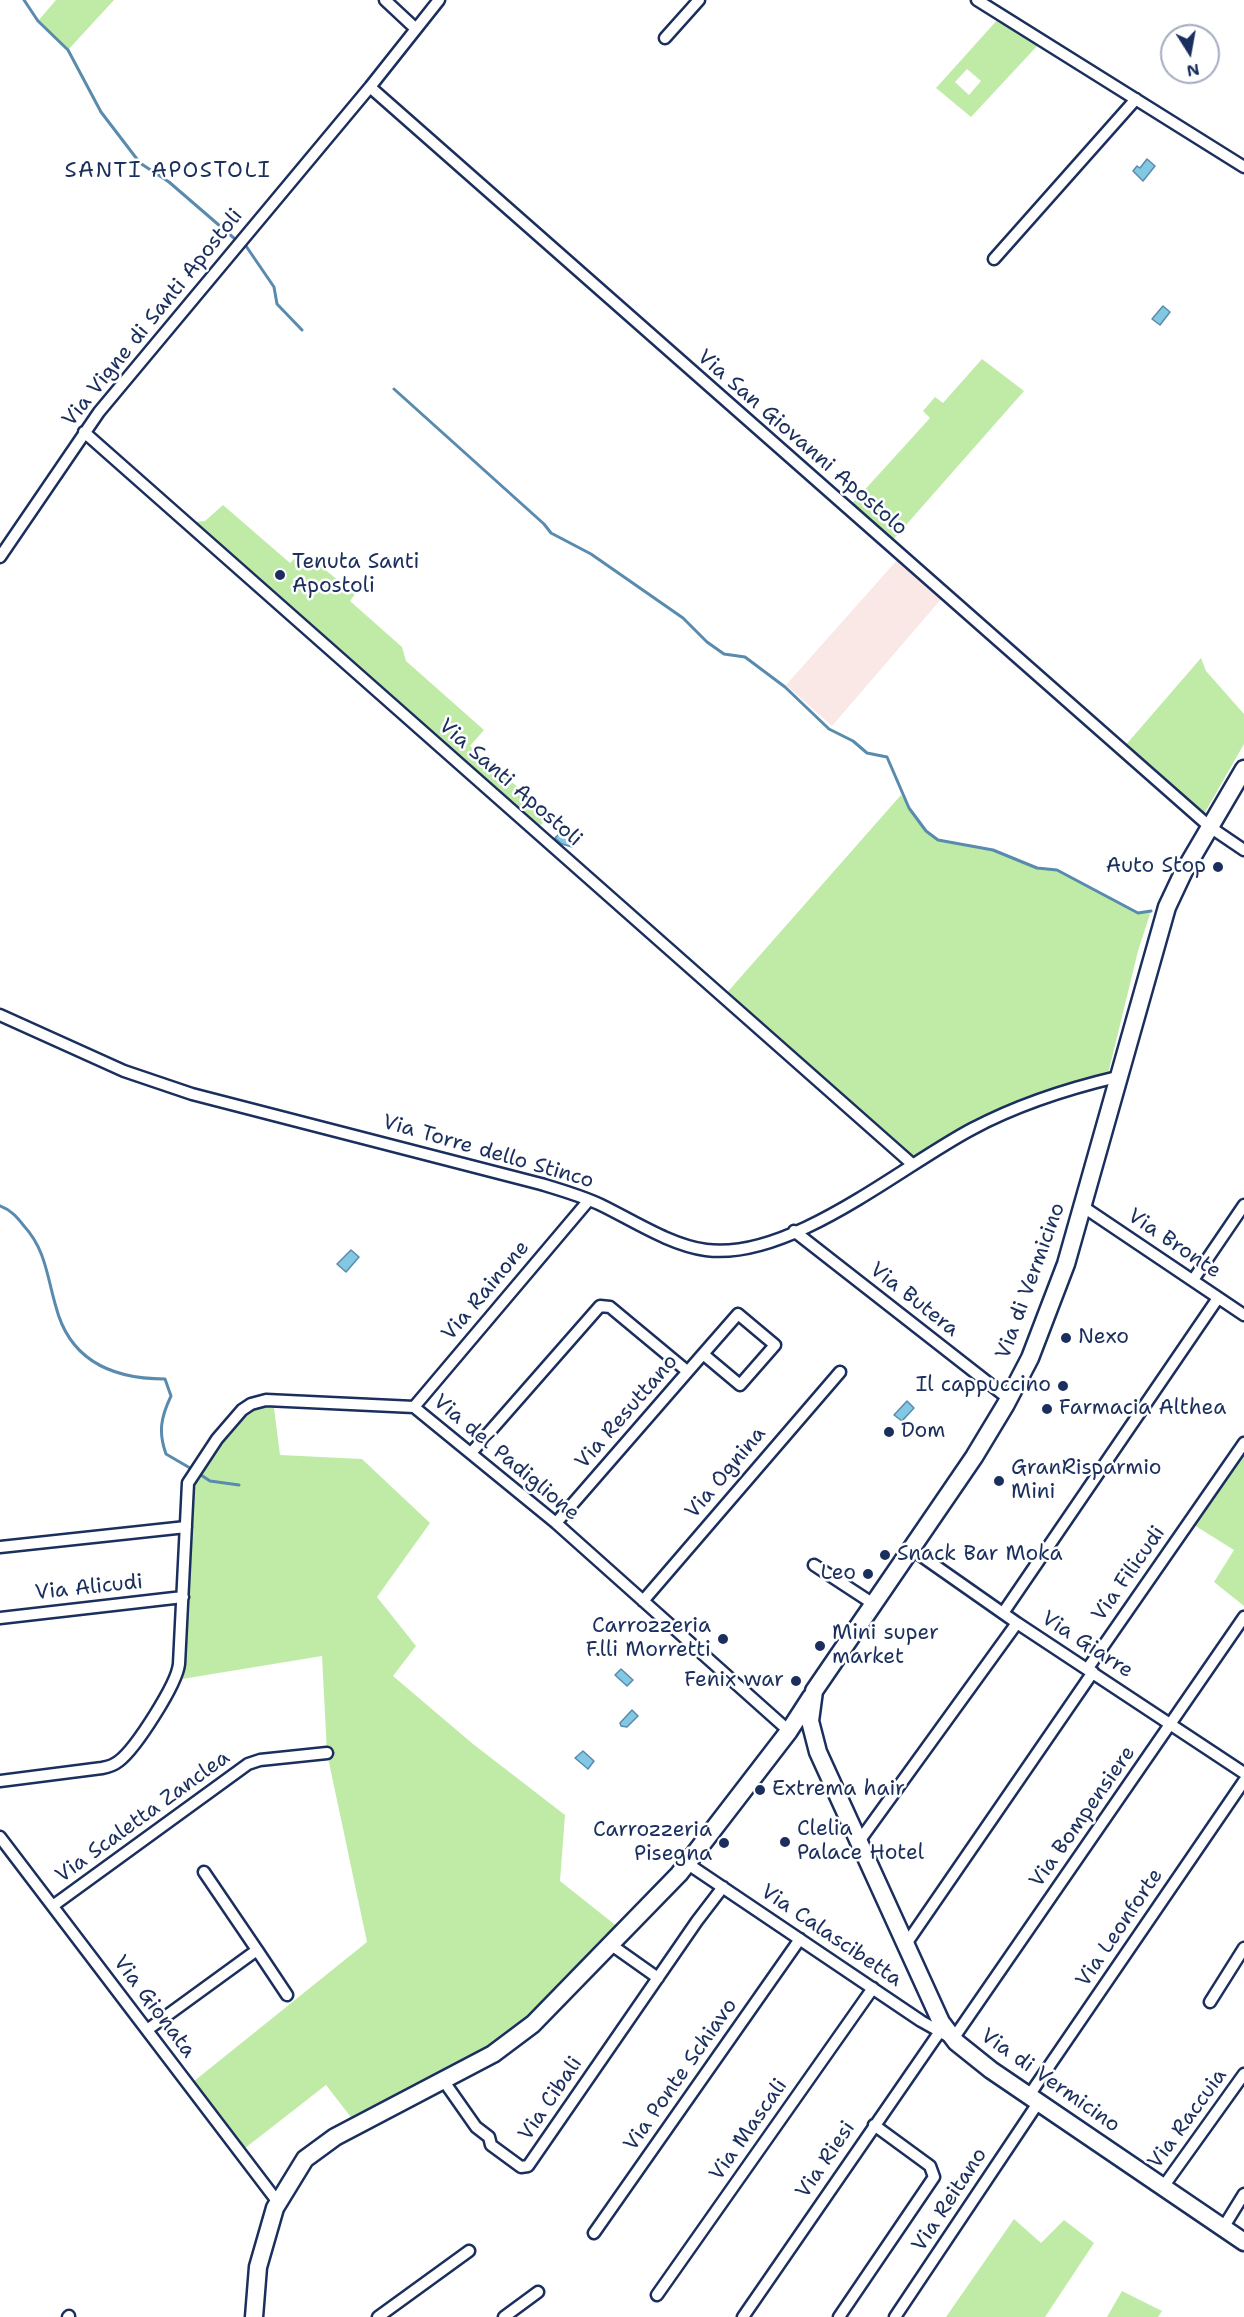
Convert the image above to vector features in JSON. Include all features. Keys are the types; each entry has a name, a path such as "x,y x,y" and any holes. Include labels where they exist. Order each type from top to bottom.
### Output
{"main road":[{"name":"Via di Vermicino","path":"1244,769 1179,880 1167,908 1082,1206 1048,1314 1030,1358 1009,1399 969,1464 814,1691 811,1725 818,1752 860,1840 945,2032 982,2064 1033,2100 1244,2242"},
{"path":"254,2317 258,2267 277,2201 298,2168 313,2151 493,2054 521,2034 688,1864 789,1731 814,1691"},
{"path":"789,1731 801,1733 811,1725"},
{"path":"789,1731 818,1752"}],"street":[{"path":"385,0 416,28"},
{"name":"Via Vigne di Santi Apostoli","path":"0,557 84,432 132,371 370,87 439,0"},
{"path":"665,38 699,0"},
{"path":"977,0 1244,167"},
{"name":"Via San Giovanni Apostolo","path":"370,87 1210,827 1244,850"},
{"path":"993,259 1136,99"},
{"name":"Via Santi Apostoli","path":"84,432 911,1163"},
{"name":"Via Torre dello Stinco","path":"0,1015 124,1071 192,1094 428,1153 589,1200 675,1240 708,1250 748,1247 794,1232 859,1198 911,1163 1011,1109 1071,1088 1117,1077"},
{"name":"Via Rainone","path":"414,1407 589,1200"},
{"path":"1193,1280 1244,1204"},
{"name":"Via Bronte","path":"1082,1206 1244,1315"},
{"name":"Via Butera","path":"794,1232 1009,1399"},
{"path":"1003,1613 1218,1298"},
{"path":"471,1453 600,1306 610,1307 687,1371"},
{"name":"Via Resuttano","path":"556,1523 687,1371 738,1314 775,1345 740,1385 703,1354"},
{"name":"Via Ognina","path":"644,1601 840,1372"},
{"name":"Via del Padiglione","path":"0,1781 102,1768 122,1759 176,1680 183,1597 186,1493 192,1474 217,1439 247,1405 268,1400 414,1407 556,1523 789,1731"},
{"name":"Via Filicudi","path":"906,1944 1244,1443"},
{"path":"0,1547 186,1527"},
{"name":"Via Giarre","path":"910,1548 1017,1623 1244,1773"},
{"path":"814,1565 872,1603"},
{"name":"Via Alicudi","path":"0,1618 183,1597"},
{"name":"Via Bompensiere","path":"945,2032 1171,1725 1244,1617"},
{"path":"860,1840 1017,1623"},
{"name":"Via Scaletta Zanclea","path":"54,1905 248,1764 260,1760 327,1753"},
{"name":"Via Leonforte","path":"1033,2100 1244,1781"},
{"name":"Via Gionata","path":"0,1837 277,2201"},
{"name":"Via Calascibetta","path":"688,1864 873,1988 945,2032"},
{"path":"204,1872 286,1995"},
{"name":"Via Cibali","path":"443,2080 476,2127 489,2137 490,2145 521,2167 528,2166 723,1887"},
{"name":"Via Ponte Schiavo","path":"594,2233 800,1939"},
{"path":"610,1944 658,1978"},
{"path":"1210,2002 1244,1948"},
{"path":"147,2030 257,1950"},
{"name":"Via Mascali","path":"657,2295 873,1988"},
{"name":"Via Riesi","path":"743,2317 874,2125 945,2032"},
{"name":"Via Raccuia","path":"1163,2187 1244,2074"},
{"name":"Via Reitano","path":"895,2317 1033,2100"},
{"path":"839,2317 934,2177 930,2166 874,2125"},
{"path":"1223,2228 1244,2194"},
{"path":"378,2317 469,2251"},
{"path":"504,2317 538,2292"}],"shaded area":[{"path":"898,559 943,597 832,726 786,685"}],"green space":[{"path":"56,0 114,0 68,50 38,21"},
{"path":"999,18 1039,44 971,117 936,88","holes":["967,69 981,81 969,95 955,82"]},
{"path":"982,359 1024,391 891,542 850,506 930,418 923,411 935,397 943,403"},
{"path":"223,505 290,563 302,551 355,594 350,601 402,647 406,661 484,730 470,746 550,815 537,829 195,522 205,521"},
{"path":"1201,658 1206,671 1244,714 1244,744 1204,814 1124,747"},
{"path":"901,795 926,831 938,840 993,850 1037,868 1057,870 1138,913 1151,911 1138,951 1108,1074 1055,1088 1005,1107 958,1131 911,1160 724,996"},
{"path":"273,1400 280,1455 362,1459 430,1523 377,1597 416,1646 393,1676 473,1744 565,1815 560,1881 623,1931 542,2016 357,2125 326,2085 240,2152 188,2086 367,1942 327,1753 322,1656 176,1680 186,1493 244,1407"},
{"path":"1242,1454 1244,1455 1244,1606 1214,1582 1234,1550 1194,1525"},
{"path":"1014,2219 1041,2243 1064,2220 1094,2243 1045,2317 946,2317"},
{"path":"1122,2291 1162,2311 1158,2317 1107,2317"}],"water":[{"path":"1147,159 1155,166 1143,181 1133,171 1137,166 1140,168"},
{"path":"1163,306 1170,312 1160,325 1152,319"},
{"path":"559,834 574,838 572,847 562,844 555,838"},
{"path":"351,1250 359,1257 346,1272 337,1264"},
{"path":"907,1401 914,1408 902,1421 894,1415"},
{"path":"621,1669 633,1680 627,1686 615,1675"},
{"path":"632,1710 638,1716 627,1727 621,1726 620,1723"},
{"path":"583,1751 594,1761 588,1769 575,1758"}],"waterway":[{"path":"24,0 38,21 68,50 101,112 140,163 169,182 235,239"},
{"path":"246,246 274,287 277,304 302,330"},
{"path":"394,389 544,524 551,533 591,554 683,618 707,642 724,654 745,657 785,687 829,729 853,741 867,753 887,757 909,808 926,831 938,840 993,850 1037,868 1057,870 1138,913 1151,911"},
{"path":"0,1206 16,1217 37,1245 45,1264 63,1326 83,1354 111,1370 128,1375 165,1379 171,1396 162,1425 162,1439 166,1454 190,1468"},
{"path":"198,1473 210,1481 239,1485"}],"place":[{"name":"Tenuta Santi Apostoli","path":"280,575"},
{"name":"Auto Stop","path":"1218,867"},
{"name":"Nexo","path":"1066,1338"},
{"name":"Il cappuccino","path":"1063,1386"},
{"name":"Farmacia Althea","path":"1047,1409"},
{"name":"Dom","path":"889,1432"},
{"name":"GranRisparmio Mini","path":"999,1481"},
{"name":"Snack Bar Moka","path":"885,1555"},
{"name":"Leo","path":"868,1574"},
{"name":"Carrozzeria F.lli Morretti","path":"723,1639"},
{"name":"Mini super market","path":"820,1646"},
{"name":"Fenix war","path":"796,1681"},
{"name":"Extrema hair","path":"760,1790"},
{"name":"Clelia Palace Hotel","path":"785,1842"},
{"name":"Carrozzeria Pisegna","path":"724,1843"}],"district":[{"name":"SANTI APOSTOLI","path":"168,171"}]}
